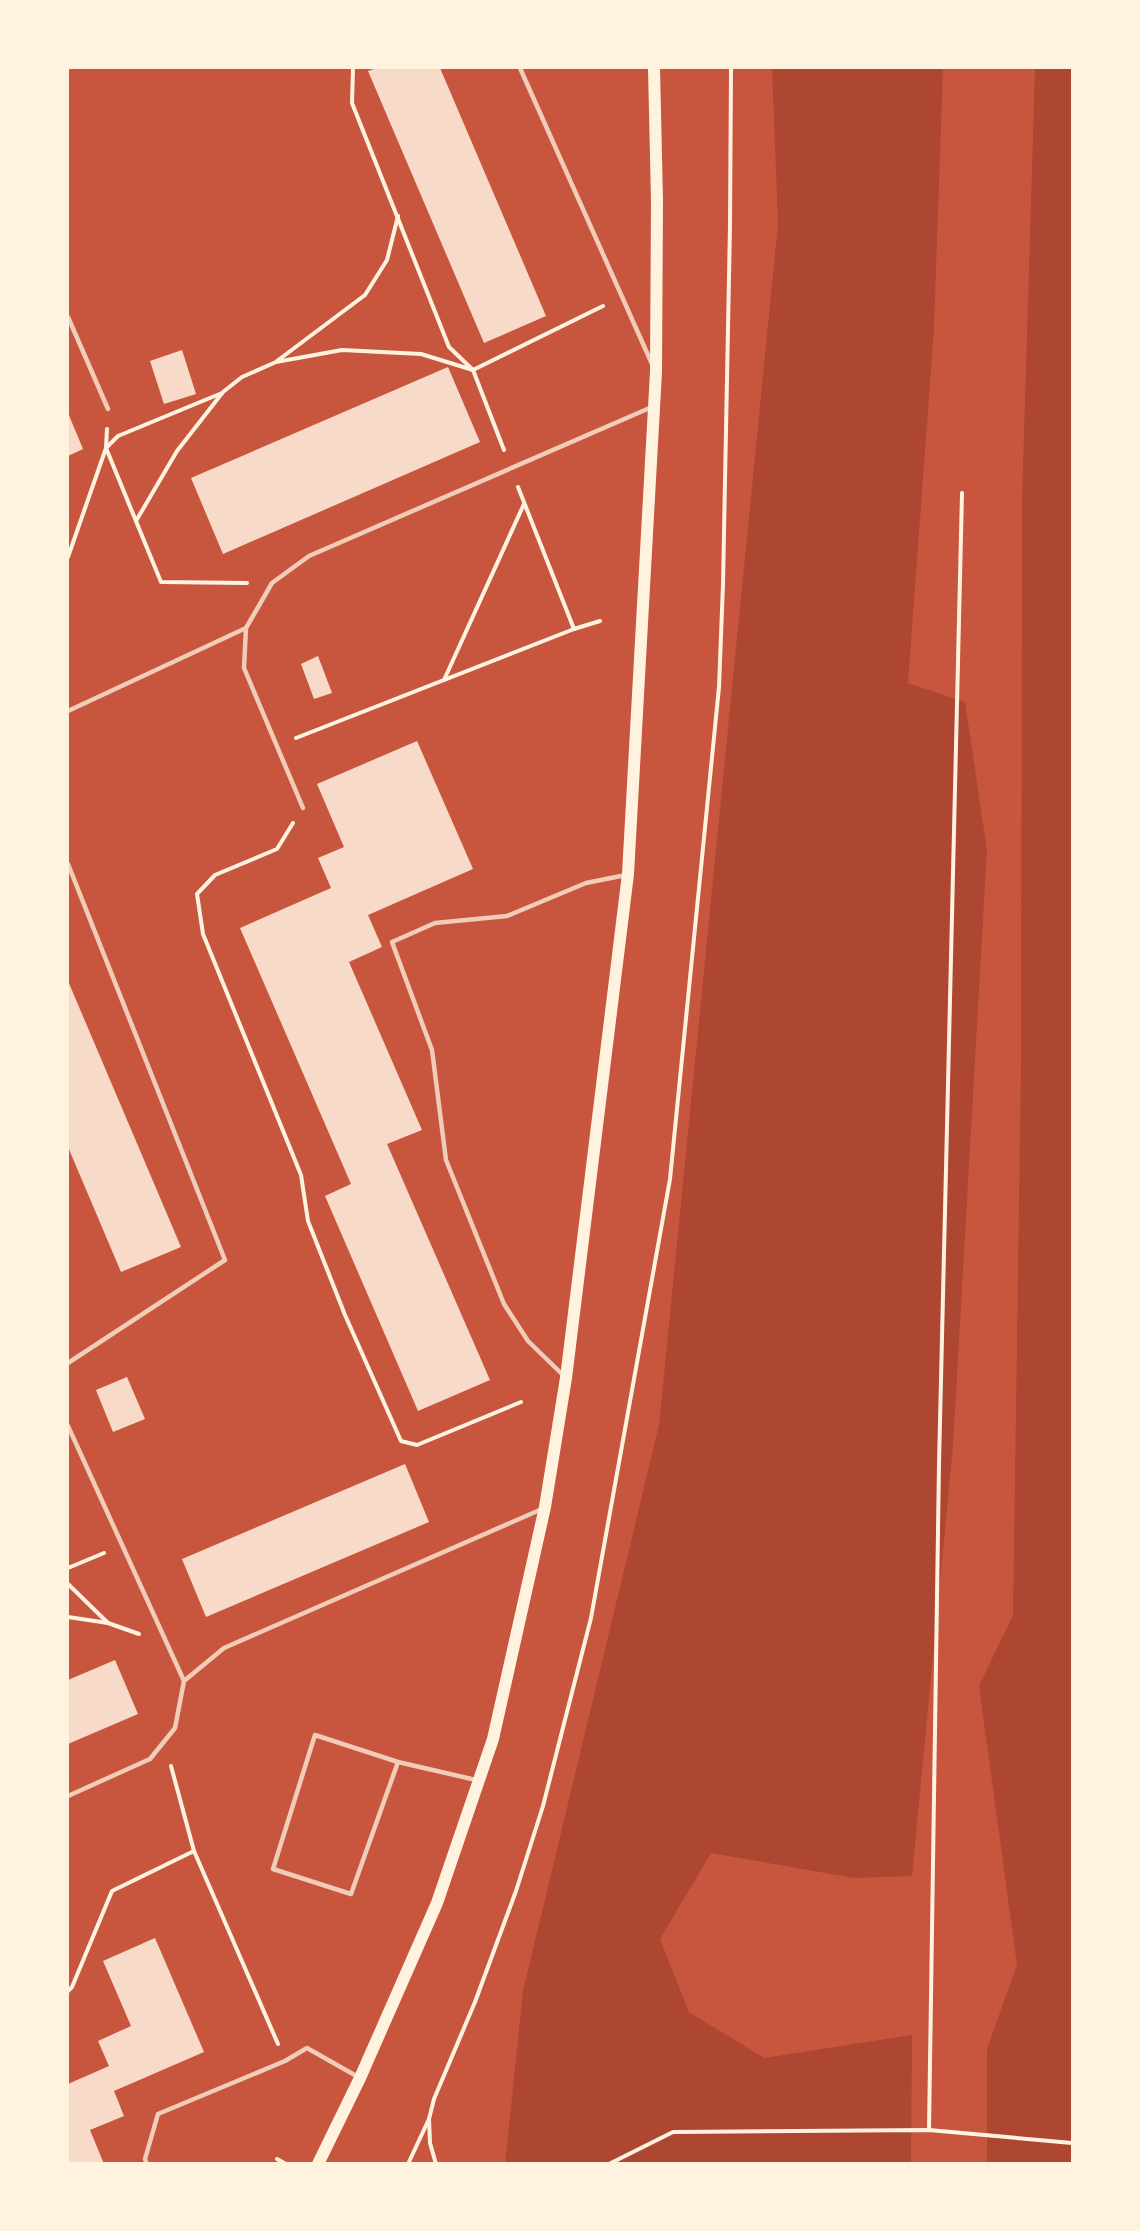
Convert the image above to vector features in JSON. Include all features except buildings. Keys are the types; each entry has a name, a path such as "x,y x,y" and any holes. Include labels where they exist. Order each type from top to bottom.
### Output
{"main road":[{"path":"318,2163 360,2078 437,1903 493,1739 545,1508 566,1378 628,874 656,372 657,201 654,68"}],"lane":[{"path":"520,68 656,372"},
{"path":"68,317 108,409"},
{"path":"303,808 244,668 246,628 272,583 309,556 654,406"},
{"path":"68,711 246,628"},
{"path":"68,864 225,1260 68,1363"},
{"path":"566,1378 528,1341 504,1304 446,1160 432,1050 392,942 435,922 507,915 586,883 628,874"},
{"path":"68,1426 183,1681 175,1728 150,1759 68,1796"},
{"path":"183,1681 224,1648 545,1508"},
{"path":"398,1762 351,1894 273,1869 315,1735 398,1762 479,1781"},
{"path":"147,2163 145,2159 158,2114 285,2061 307,2048 360,2078"}],"path":[{"path":"352,68 352,103 449,347 473,370 574,629"},
{"path":"408,2163 429,2119 434,2099 475,2002 516,1891 563,1732 591,1618 670,1179 719,687 724,536 731,68"},
{"path":"136,521 177,451 223,392 242,377 276,362 365,296 387,260 398,216"},
{"path":"276,362 342,350 421,354 473,370 623,297"},
{"path":"106,448 118,436 223,392"},
{"path":"68,557 106,448 108,409"},
{"path":"106,448 161,582 272,583"},
{"path":"930,2130 939,1464 963,493"},
{"path":"444,680 524,503"},
{"path":"277,746 574,629 600,621"},
{"path":"303,808 277,849 215,875 198,894 203,934 301,1175 308,1221 345,1315 401,1441 417,1445 521,1402"},
{"path":"68,1568 121,1545"},
{"path":"68,1584 108,1623"},
{"path":"68,1617 108,1623 133,1630 170,1650"},
{"path":"164,1741 194,1851 285,2061"},
{"path":"68,1991 72,1987 112,1891 194,1851"},
{"path":"429,2119 430,2143 436,2163"},
{"path":"609,2163 673,2132 930,2130 1072,2143"},
{"path":"277,2159 286,2163"}],"shaded area":[{"path":"772,68 943,68 934,328 908,683 965,702 987,850 953,1446 912,1876 854,1878 711,1853 660,1939 689,2012 764,2058 912,2035 911,2163 505,2164 523,1991 659,1425 778,224"},
{"path":"1035,68 1072,68 1072,2163 987,2163 987,2049 1017,1965 979,1686 1013,1615 1021,1067 1022,502"}]}
